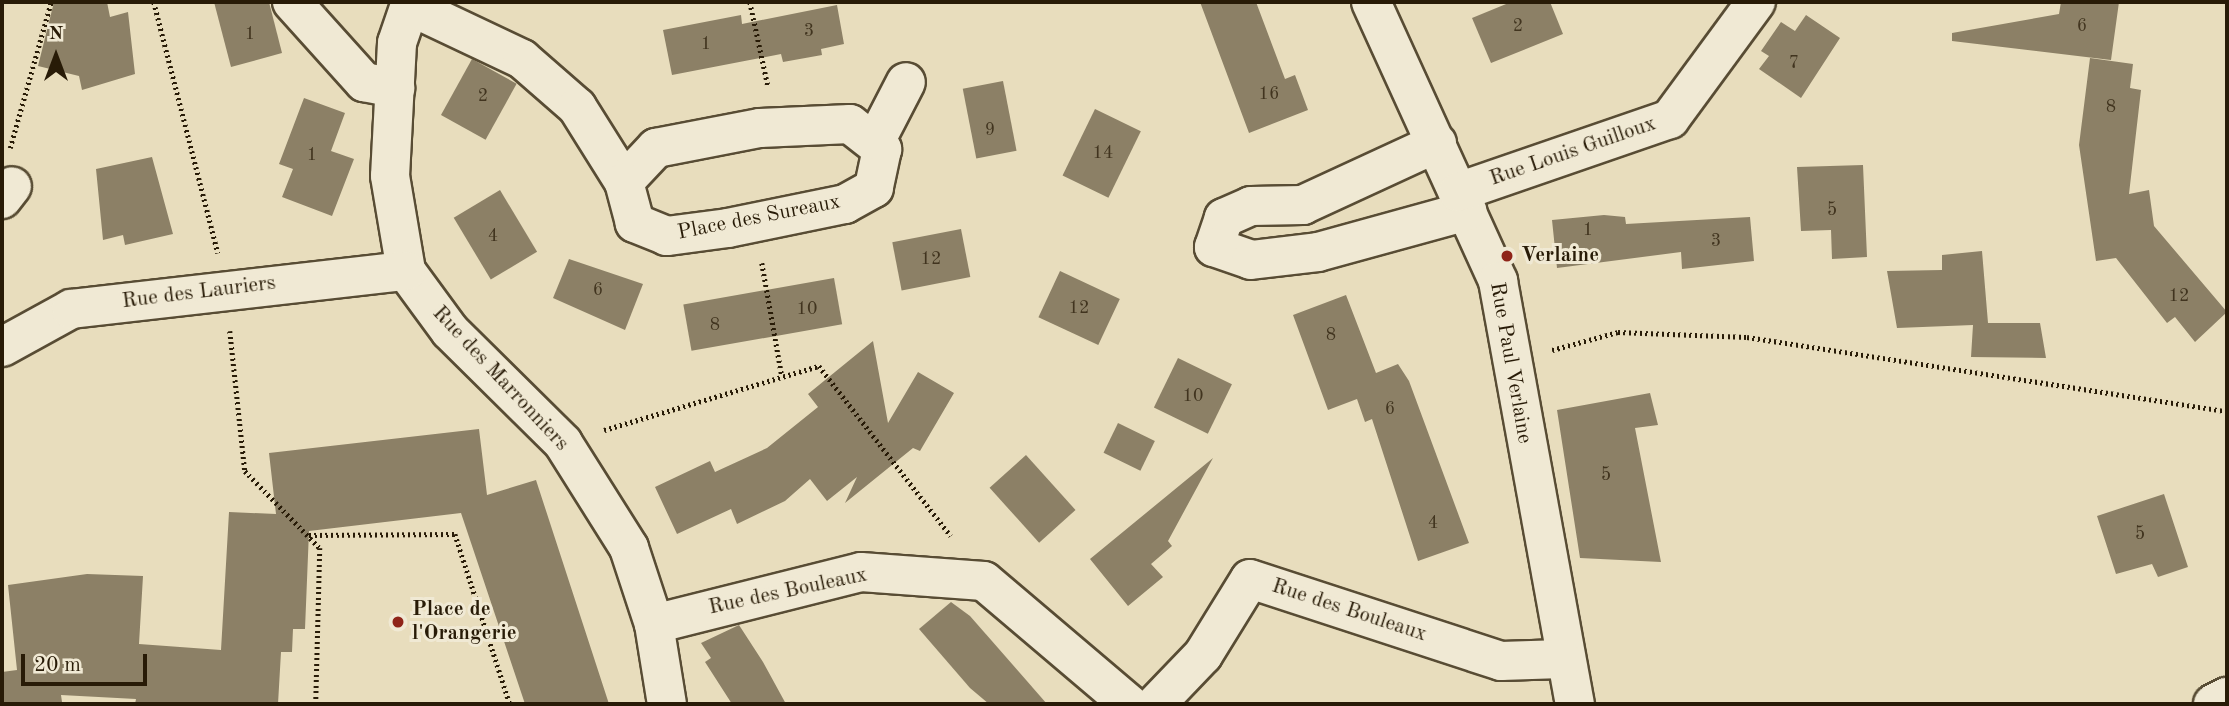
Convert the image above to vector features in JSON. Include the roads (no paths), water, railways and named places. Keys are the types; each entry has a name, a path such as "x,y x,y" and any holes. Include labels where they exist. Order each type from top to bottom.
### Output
{"street":[{"path":"292,2 364,82 395,88"},
{"name":"Rue Paul Verlaine","path":"1371,2 1498,281 1562,659 1575,704"},
{"name":"Rue Louis Guilloux","path":"1437,143 1303,205 1251,206 1224,218 1214,247 1251,260 1318,252 1462,201 1670,119 1756,2"},
{"name":"Rue des Marronniers","path":"410,4 397,43 390,176 406,271 450,331 563,443 629,548 654,624 667,704"},
{"name":"Place des Sureaux","path":"410,4 522,59 578,107 624,182 635,223 667,236 755,223 845,204 874,188 882,149 876,140 905,82"},
{"path":"624,182 656,148 777,128 850,124 876,140"},
{"name":"Rue des Lauriers","path":"2,346 71,309 226,289 406,271"},
{"name":"Rue des Bouleaux","path":"654,624 861,572 984,581 1129,704"},
{"name":"Rue des Bouleaux","path":"1156,704 1203,655 1250,579 1502,661 1562,659"},
{"path":"2213,704 2227,697"}],"place":[{"name":"Verlaine","path":"1507,256"},
{"name":"Place de l'Orangerie","path":"398,622"}]}
